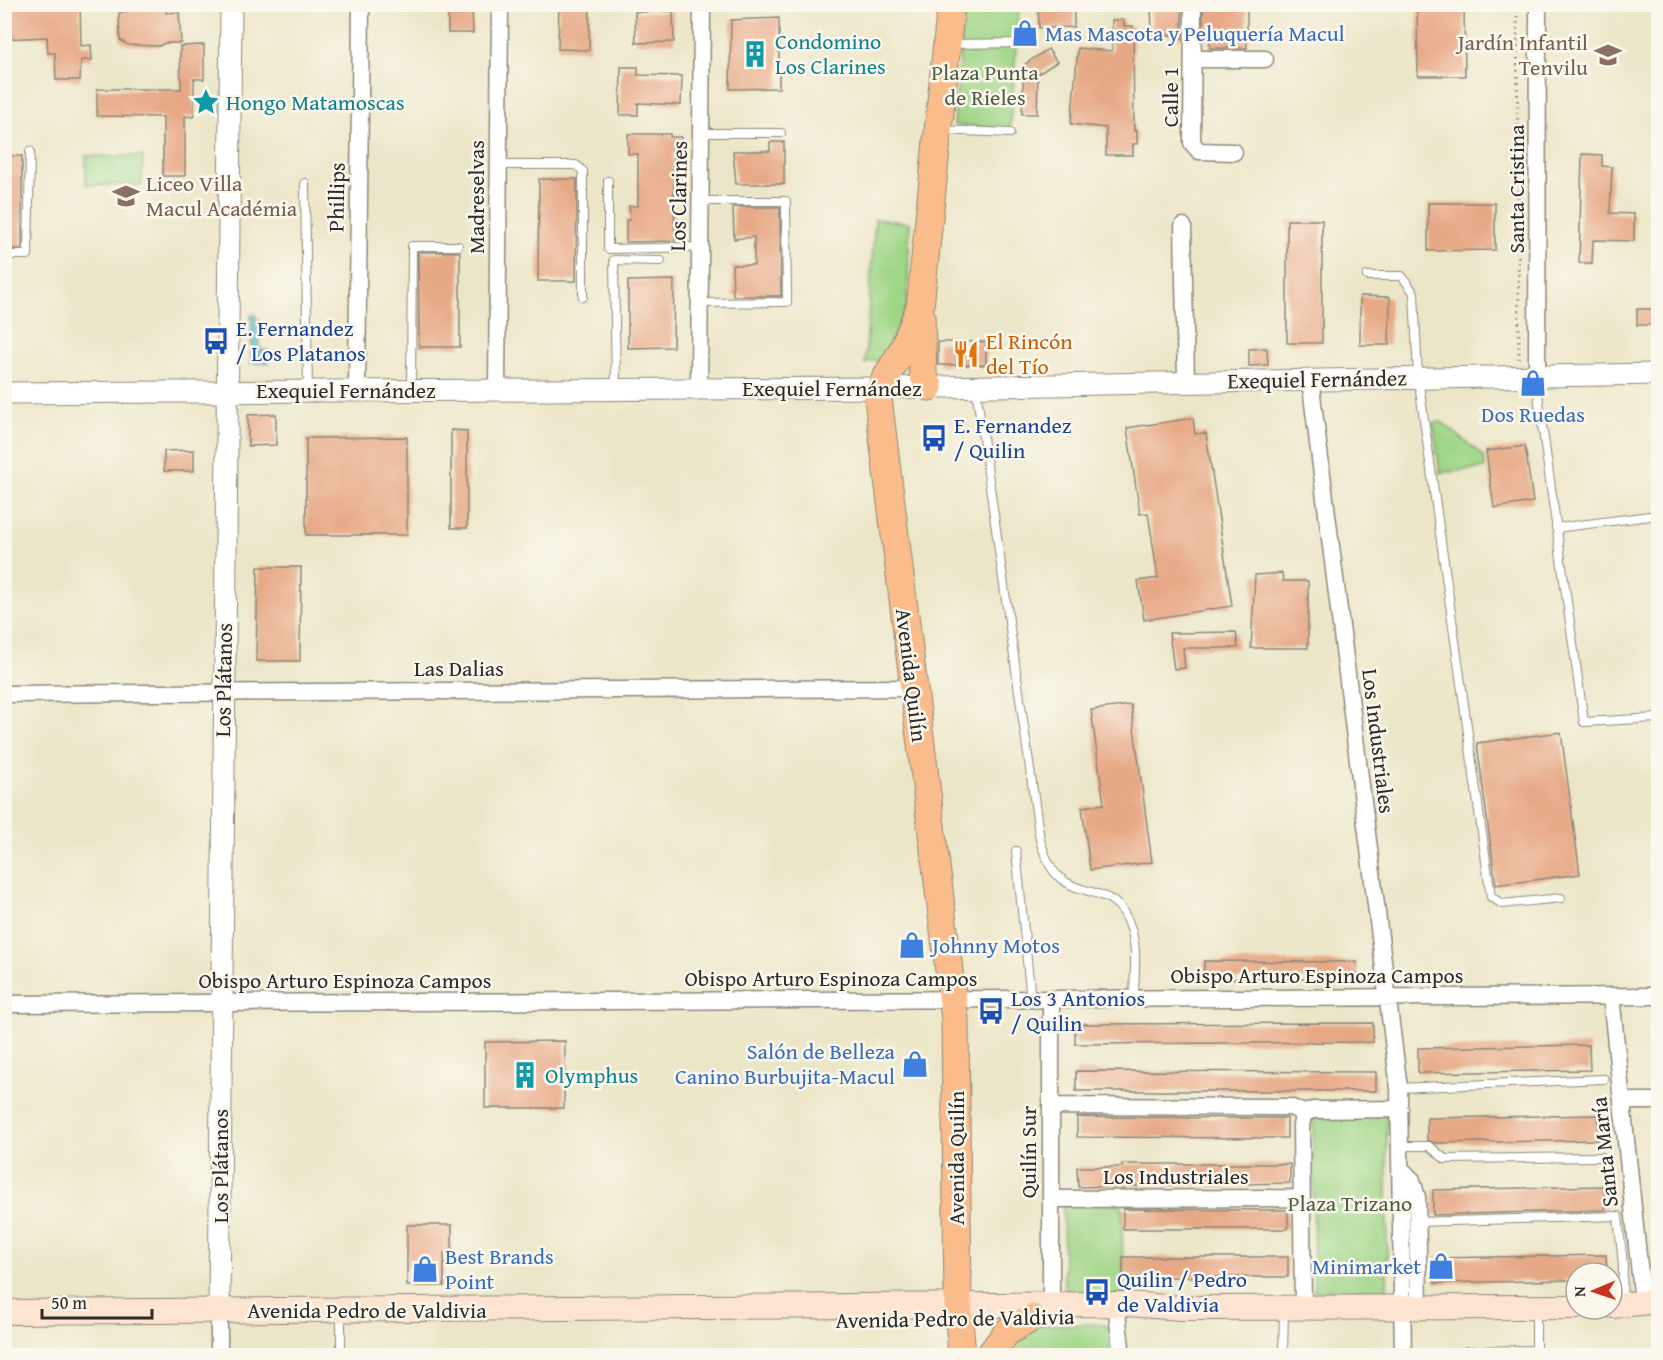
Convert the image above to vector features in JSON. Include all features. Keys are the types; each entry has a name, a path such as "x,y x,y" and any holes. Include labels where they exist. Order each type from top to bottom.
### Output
{"main road":[{"name":"Avenida Quilín","path":"951,4 920,307 904,347 880,388 879,415 952,1000 955,1036 958,1312 962,1356"},
{"path":"920,307 923,374 929,387"},
{"name":"Avenida Pedro de Valdivia","path":"4,1312 729,1308 958,1312 1181,1308 1564,1307"},
{"path":"989,1356 1007,1332 1041,1311"}],"street":[{"name":"Los Plátanos","path":"219,1356 222,693 231,4"},
{"name":"Phillips","path":"357,390 361,4"},
{"name":"Madreselvas","path":"497,390 500,4"},
{"name":"Los Clarines","path":"699,388 702,4"},
{"name":"Calle 1","path":"1193,4 1193,146 1199,151 1234,152"},
{"name":"Santa Cristina","path":"1537,374 1538,4"},
{"path":"1193,59 1265,59"},
{"path":"1184,226 1185,382"},
{"name":"Exequiel Fernández","path":"4,393 880,388 1418,376 1659,374"},
{"name":"Los Industriales","path":"1310,379 1400,1088 1401,1169 1411,1308"},
{"name":"Las Dalias","path":"4,694 914,688"},
{"name":"Santa María","path":"1611,996 1622,1101 1634,1304"},
{"name":"Obispo Arturo Espinoza Campos","path":"4,1004 1659,996"},
{"name":"Quilín Sur","path":"1041,1311 1051,1199 1051,999"},
{"path":"1622,1101 1659,1101"},
{"path":"1051,1106 1290,1107 1305,1113 1313,1110 1400,1109"},
{"path":"1294,1308 1302,1198 1301,1125 1305,1113"},
{"name":"Los Industriales","path":"1401,1169 1416,1189 1418,1222 1411,1308 1403,1356"},
{"name":"Los Industriales","path":"1051,1199 1302,1198"},
{"path":"1117,1310 1122,1356"}],"lane":[{"path":"947,44 1025,43"},
{"path":"939,129 1010,133"},
{"path":"701,133 781,133"},
{"path":"4,255 28,255 30,151"},
{"path":"499,165 576,165 583,171 583,297"},
{"path":"608,181 608,249 699,248"},
{"path":"305,183 308,391"},
{"path":"700,303 787,302 786,201 701,201"},
{"path":"411,390 412,246 458,246"},
{"path":"616,389 614,260 661,261"},
{"path":"1367,276 1402,276 1413,293 1418,376 1491,897 1502,904 1562,898"},
{"path":"1537,374 1584,722 1659,718"},
{"path":"975,386 1040,840 1048,863 1058,876 1072,885 1104,894 1126,917 1132,929 1134,999"},
{"path":"1556,528 1659,515"},
{"path":"1016,851 1031,1000"},
{"path":"1400,1088 1604,1079"},
{"path":"1401,1146 1430,1146 1445,1159 1602,1157"},
{"path":"1418,1222 1618,1216 1623,1265 1634,1304"},
{"path":"1283,1356 1294,1308"},
{"path":"1467,1351 1536,1353 1536,1308"},
{"path":"341,1310 341,1356"}],"path":[{"path":"1517,4 1519,361"}],"green space":[{"name":"Plaza Punta de Rieles","path":"964,5 1019,5 1010,130 954,125"},
{"path":"86,156 143,156 142,185 86,185"},
{"path":"875,219 910,223 907,306 882,361 869,361 865,364"},
{"path":"1442,422 1484,457 1485,468 1440,473 1433,423"},
{"name":"Plaza Trizano","path":"1387,1116 1387,1290 1314,1291 1313,1117"},
{"path":"1122,1204 1123,1298 1075,1299 1064,1291 1063,1205"},
{"path":"1103,1324 1115,1332 1117,1355 1002,1356 1029,1325"}],"water":[{"path":"251,315 256,315 256,320 260,320 260,350 269,350 269,363 251,363"}],"building":[{"path":"4,4 80,4 81,46 91,45 92,60 81,60 80,80 56,80 55,53 48,53 47,37 4,39"},
{"path":"134,4 160,4 166,7 166,13 179,12 181,43 165,43 159,46 128,45 120,40 119,13 134,9"},
{"path":"448,4 472,4 473,33 448,33"},
{"path":"559,4 590,4 589,50 558,49"},
{"path":"1038,4 1074,4 1074,27 1039,28"},
{"path":"1151,4 1182,4 1182,39 1178,39 1178,35 1152,35"},
{"path":"1203,4 1247,4 1247,48 1210,48 1210,38 1203,39"},
{"path":"1417,4 1464,4 1465,76 1418,76"},
{"path":"673,11 674,42 636,43 635,12"},
{"name":"Condomino Los Clarines","path":"779,18 779,88 730,89 731,20"},
{"path":"1112,20 1124,20 1124,26 1133,26 1134,131 1137,130 1137,144 1133,144 1133,155 1106,155 1106,128 1071,124 1078,48 1112,51"},
{"path":"204,45 204,79 194,79 194,117 185,116 185,176 163,176 163,117 97,116 97,89 181,89 180,46"},
{"path":"1048,49 1057,62 1038,74 1037,114 1022,114 1024,65"},
{"path":"621,67 638,67 638,75 682,76 681,105 638,103 638,115 620,115"},
{"path":"628,134 670,134 670,137 681,137 681,154 673,154 675,241 626,242 626,220 630,220 629,206 638,206 638,154 628,154"},
{"path":"770,142 784,142 784,184 736,184 733,151 770,151"},
{"path":"1582,154 1602,155 1602,166 1612,167 1610,213 1634,214 1634,241 1593,240 1592,263 1579,263"},
{"path":"4,156 22,156 22,249 4,249"},
{"path":"539,179 577,179 576,281 538,281"},
{"path":"1428,203 1495,203 1495,250 1428,251"},
{"path":"733,207 780,207 781,296 733,296 732,265 754,265 754,237 734,239"},
{"path":"1287,220 1322,220 1322,343 1287,343"},
{"path":"418,252 460,252 460,347 419,347"},
{"path":"674,280 673,347 628,348 628,281"},
{"path":"1360,296 1390,297 1389,345 1360,345"},
{"path":"1637,309 1659,309 1659,325 1637,325"},
{"name":"El Rincón del Tío","path":"938,342 986,342 986,365 938,365"},
{"path":"1267,348 1268,365 1249,366 1249,349"},
{"path":"276,414 276,445 248,446 248,415"},
{"path":"1193,418 1195,434 1206,433 1232,606 1144,620 1138,581 1158,578 1148,513 1140,514 1127,428"},
{"path":"451,430 467,431 467,528 451,528"},
{"path":"407,437 407,535 306,535 306,438"},
{"path":"1525,446 1533,502 1494,508 1486,451"},
{"path":"194,450 194,471 164,471 164,451"},
{"path":"258,567 301,567 300,661 256,661"},
{"path":"1282,573 1283,581 1308,581 1308,648 1251,648 1255,575"},
{"path":"1236,632 1238,648 1183,648 1185,668 1174,669 1169,633"},
{"path":"1131,705 1152,862 1090,870 1082,807 1104,804 1091,710"},
{"path":"1561,732 1580,874 1496,885 1477,743"},
{"path":"1204,961 1357,962 1356,979 1204,979"},
{"path":"1373,1023 1373,1042 1075,1044 1075,1024"},
{"name":"Olymphus","path":"565,1041 564,1108 485,1108 485,1042"},
{"path":"1589,1045 1590,1070 1418,1073 1418,1048"},
{"path":"1076,1071 1376,1072 1376,1091 1076,1091"},
{"path":"1598,1115 1599,1140 1435,1143 1427,1140 1427,1118"},
{"path":"1077,1117 1287,1118 1287,1138 1077,1137"},
{"path":"1122,1164 1290,1164 1290,1183 1078,1187 1077,1167 1122,1167"},
{"path":"1605,1186 1605,1210 1433,1215 1433,1190"},
{"path":"1123,1209 1288,1210 1288,1229 1123,1229"},
{"name":"Best Brands Point","path":"407,1225 452,1225 452,1253 444,1253 444,1286 407,1286"},
{"path":"1606,1255 1606,1261 1564,1261 1564,1280 1435,1283 1434,1258"},
{"path":"1123,1257 1288,1257 1288,1277 1123,1277"}],"place":[{"name":"Mas Mascota y Peluquería Macul","path":"1025,33"},
{"name":"Condomino Los Clarines","path":"755,54"},
{"name":"Jardín Infantil Tenvilu","path":"1608,55"},
{"name":"Hongo Matamoscas","path":"206,102"},
{"name":"Liceo Villa Macul Académia","path":"126,196"},
{"name":"E. Fernandez / Los Platanos","path":"216,341"},
{"name":"El Rincón del Tío","path":"966,354"},
{"name":"Dos Ruedas","path":"1533,383"},
{"name":"E. Fernandez / Quilin","path":"934,438"},
{"name":"Johnny Motos","path":"912,945"},
{"name":"Los 3 Antonios / Quilin","path":"991,1011"},
{"name":"Salón de Belleza Canino Burbujita-Macul","path":"915,1064"},
{"name":"Olymphus","path":"525,1075"},
{"name":"Minimarket","path":"1441,1266"},
{"name":"Best Brands Point","path":"425,1269"},
{"name":"Quilin / Pedro de Valdivia","path":"1097,1292"}]}
